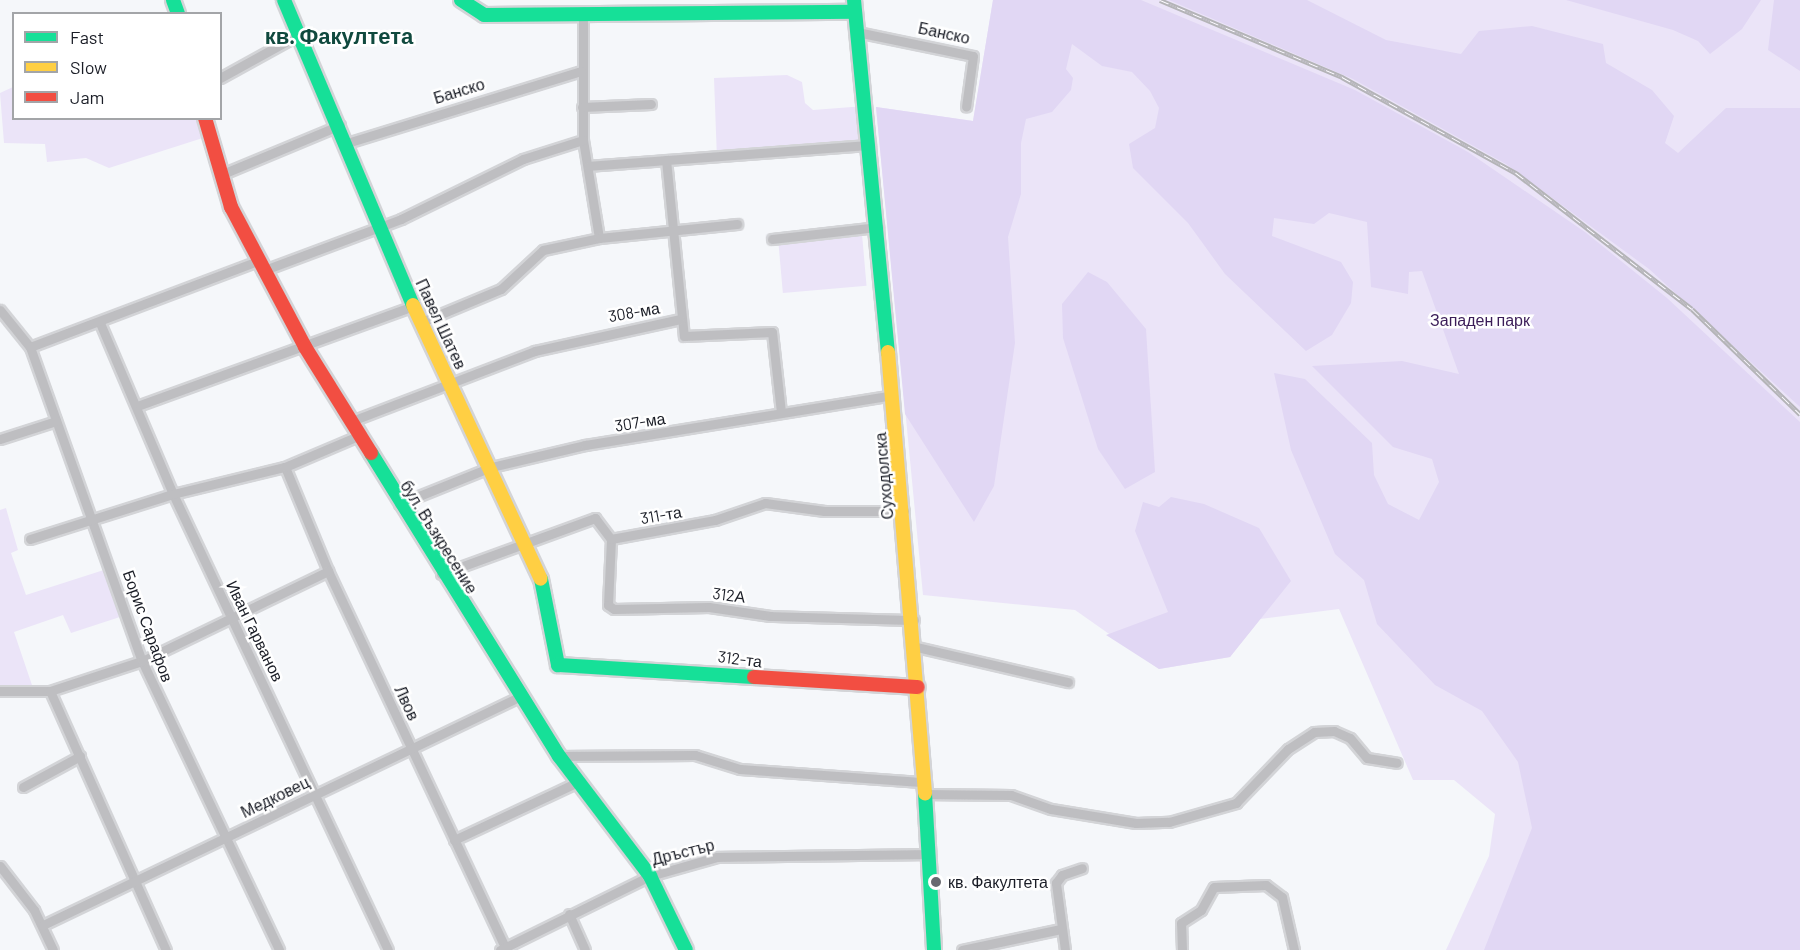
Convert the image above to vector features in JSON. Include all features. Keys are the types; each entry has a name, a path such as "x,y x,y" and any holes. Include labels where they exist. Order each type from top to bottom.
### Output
{"street":[{"name":"Павел Шатев","path":"284,0 348,143 413,306 424,321 526,542 544,589 558,665"},
{"path":"461,0 484,15 855,6"},
{"name":"Суходолска","path":"855,6 914,620 922,788 934,950"},
{"path":"583,11 581,72 583,140 599,238"},
{"name":"Банско","path":"857,32 973,56 966,107"},
{"path":"222,77 298,35"},
{"name":"Банско","path":"348,143 581,72"},
{"path":"582,107 651,104"},
{"name":"бул. Възкресение","path":"206,120 220,175 259,266 305,347 441,574 559,756 578,782 615,823 650,876 686,950"},
{"path":"220,175 340,125"},
{"path":"30,347 259,266 380,228 523,159 583,140"},
{"path":"588,166 870,146"},
{"path":"666,160 670,231 680,319"},
{"path":"424,321 501,289 543,250 599,238 737,224"},
{"path":"772,239 878,227"},
{"path":"140,405 413,306"},
{"name":"Борис Сарафов","path":"0,310 30,347 93,518 142,661 279,950"},
{"name":"308-ма","path":"349,422 450,381 587,335 680,319 684,336 696,339 772,332 781,412"},
{"name":"Иван Гарванов","path":"100,323 140,405 173,494 317,794 388,950"},
{"name":"307-ма","path":"399,504 491,467 585,445 893,395"},
{"path":"0,439 56,421"},
{"path":"30,539 173,494 285,467 358,436"},
{"name":"Лвов","path":"285,467 328,571 414,752 503,949"},
{"name":"311-та","path":"612,540 715,520 765,503 824,511 904,511"},
{"path":"441,574 595,519 612,540"},
{"name":"312А","path":"612,540 608,605 614,609 710,608 771,616 914,620"},
{"path":"0,691 50,691 142,661 232,620 328,571"},
{"path":"916,647 1068,682"},
{"name":"312-та","path":"558,665 598,663 918,687"},
{"path":"50,691 166,950"},
{"name":"Медковец","path":"43,925 317,794 414,752 521,696"},
{"path":"559,756 696,755 740,769 1011,795 1051,809 1136,823 1169,822 1236,803 1288,749 1314,732 1334,731 1350,738 1367,759 1397,764"},
{"path":"23,788 80,756"},
{"path":"454,840 578,782"},
{"name":"Дръстър","path":"503,949 569,914 650,876 717,857 927,854"},
{"path":"0,866 43,925 53,950"},
{"path":"1065,950 1056,883 1062,874 1082,868"},
{"path":"1182,950 1181,923 1201,910 1214,886 1266,885 1282,897 1294,950"},
{"path":"569,914 585,950"},
{"path":"962,950 1061,929"}],"green space":[{"name":"Западен парк","path":"993,0 1800,0 1800,950 1446,950 1489,856 1495,814 1454,780 1413,780 1339,609 1260,619 1230,657 1159,669 1075,610 923,595 876,107 973,121"},
{"path":"993,0 1141,0 1355,90 1468,152 1585,232 1667,298 1800,422 1800,950 1484,950 1532,828 1518,762 1482,711 1435,685 1377,624 1364,580 1335,554 1291,450 1274,373 1305,379 1372,443 1374,475 1388,504 1419,520 1439,482 1432,459 1393,447 1312,366 1402,361 1459,374 1422,271 1409,272 1408,294 1371,287 1367,222 1329,213 1314,224 1274,218 1272,236 1341,262 1353,282 1351,303 1332,335 1306,351 1225,274 1188,223 1133,168 1129,144 1155,128 1159,108 1150,91 1132,72 1102,66 1072,44 1066,69 1073,78 1071,90 1052,112 1026,119 1021,143 1021,194 1008,237 1015,343 994,486 974,522 905,414 876,107 973,121"},
{"path":"1169,0 1307,0 1386,40 1461,54 1479,31 1532,26 1603,44 1606,63 1652,90 1674,116 1665,143 1678,153 1726,108 1800,108 1800,407 1649,269 1506,164 1353,79"},
{"path":"1566,0 1761,0 1742,29 1710,54 1698,41 1673,30"},
{"path":"1774,0 1800,0 1800,71 1768,50"},
{"path":"787,75 802,82 805,103 813,110 865,106 870,145 717,160 714,78"},
{"path":"12,87 12,120 205,120 209,136 109,168 86,158 47,162 45,144 4,143 0,93"},
{"path":"862,234 867,286 783,293 778,241"},
{"path":"1088,272 1107,282 1146,329 1155,472 1125,489 1098,449 1063,338 1062,304"},
{"path":"1171,497 1204,504 1259,528 1291,581 1230,657 1159,669 1106,635 1168,612 1135,531 1143,502 1159,507"},
{"path":"6,508 18,550 11,553 26,595 110,568 126,615 71,633 63,615 14,632 34,691 0,691 0,510"}],"railway":[{"path":"1160,0 1342,77 1516,173 1692,309 1800,414"}],"traffic: fast":[{"path":"173,0 177,12"},
{"path":"284,0 413,305"},
{"path":"461,0 484,15 855,12"},
{"path":"854,0 888,352"},
{"path":"371,453 559,756 650,876 686,950"},
{"path":"541,579 558,665 754,677"},
{"path":"925,793 934,950"}],"traffic: slow":[{"path":"413,305 541,579"},
{"path":"888,352 925,793"}],"traffic: jam":[{"path":"206,120 231,207 305,347 371,453"},
{"path":"754,677 918,687"}],"place":[{"name":"кв. Факултета","path":"936,882"}],"district":[{"name":"кв. Факултета","path":"339,36"}]}
